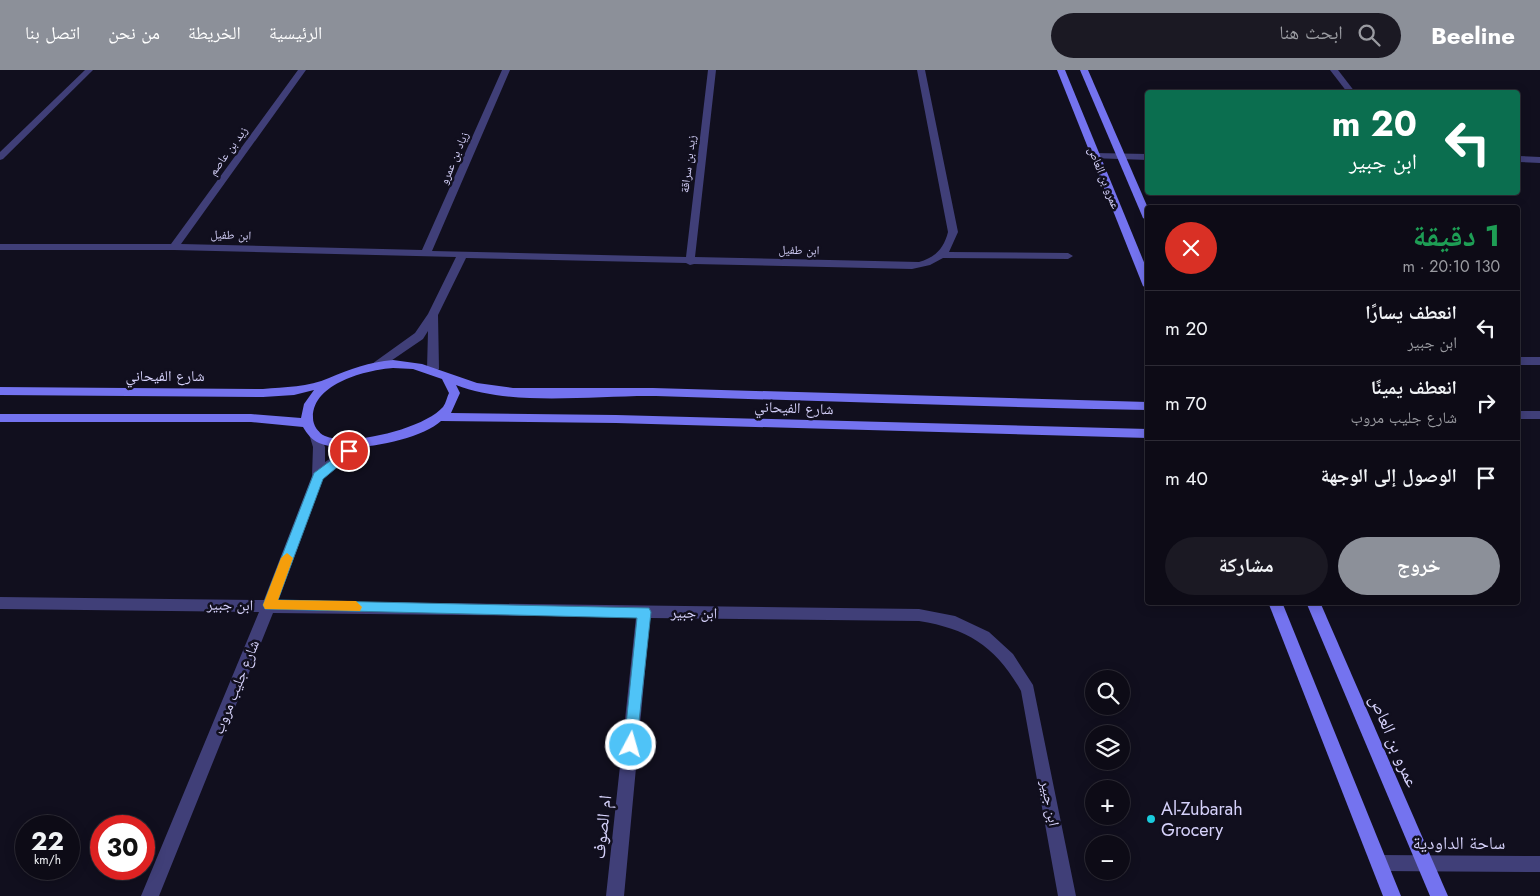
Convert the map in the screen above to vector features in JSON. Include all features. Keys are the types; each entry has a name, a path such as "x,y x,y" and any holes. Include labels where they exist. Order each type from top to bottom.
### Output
{"street":[{"path":"0,157 89,70"},
{"name":"زيد بن عاصم","path":"174,247 302,70"},
{"name":"زياد بن عمرو","path":"425,255 506,70"},
{"name":"زيد بن سراقة","path":"690,262 712,70"},
{"path":"921,70 954,232 952,243 942,255"},
{"name":"عمرو بن العاص","path":"1060,70 1145,279"},
{"name":"عمرو بن العاص","path":"1084,70 1145,211"},
{"path":"1334,70 1349,90"},
{"path":"1094,156 1145,157"},
{"path":"1520,160 1540,160"},
{"name":"ابن طفيل","path":"0,246 174,247 690,262 912,266 929,264 942,255"},
{"path":"942,255 1068,256"},
{"path":"375,366 419,336 433,315 462,256"},
{"path":"433,315 433,369"},
{"path":"1520,361 1540,361"},
{"name":"شارع الفيحاني","path":"0,391 263,393 294,391 329,383 343,375 375,366 395,364 433,369 485,389 514,392 617,391 1145,406"},
{"path":"329,383 315,395 307,409 307,423 315,434 324,440 336,443 366,441 422,428 440,417 453,402 455,392 452,382 446,375"},
{"path":"1126,406 1145,398"},
{"path":"1520,415 1540,416"},
{"name":"شارع الفيحاني","path":"440,417 616,419 1145,434"},
{"path":"0,418 251,418 307,423"},
{"name":"شارع جليب مروب","path":"150,896 270,605 318,476 319,447 315,434"},
{"name":"شارع جليب مروب","path":"318,476 332,463 366,441"},
{"name":"ابن جبير","path":"0,603 270,605 919,615 942,618 964,624 985,636 1003,650 1018,669 1028,690 1067,896"},
{"path":"1276,605 1392,896"},
{"name":"عمرو بن العاص","path":"1314,605 1439,896"},
{"name":"ام الصوف","path":"615,896 644,612"},
{"name":"ساحة الداودية","path":"1378,863 1540,864"}],"slow traffic":[{"path":"287,558 270,605 356,607"}],"place":[{"name":"Al-Zubarah Grocery","path":"1151,819"}],"route":[{"path":"349,451 318,476 270,605 644,612 631,745"}]}
